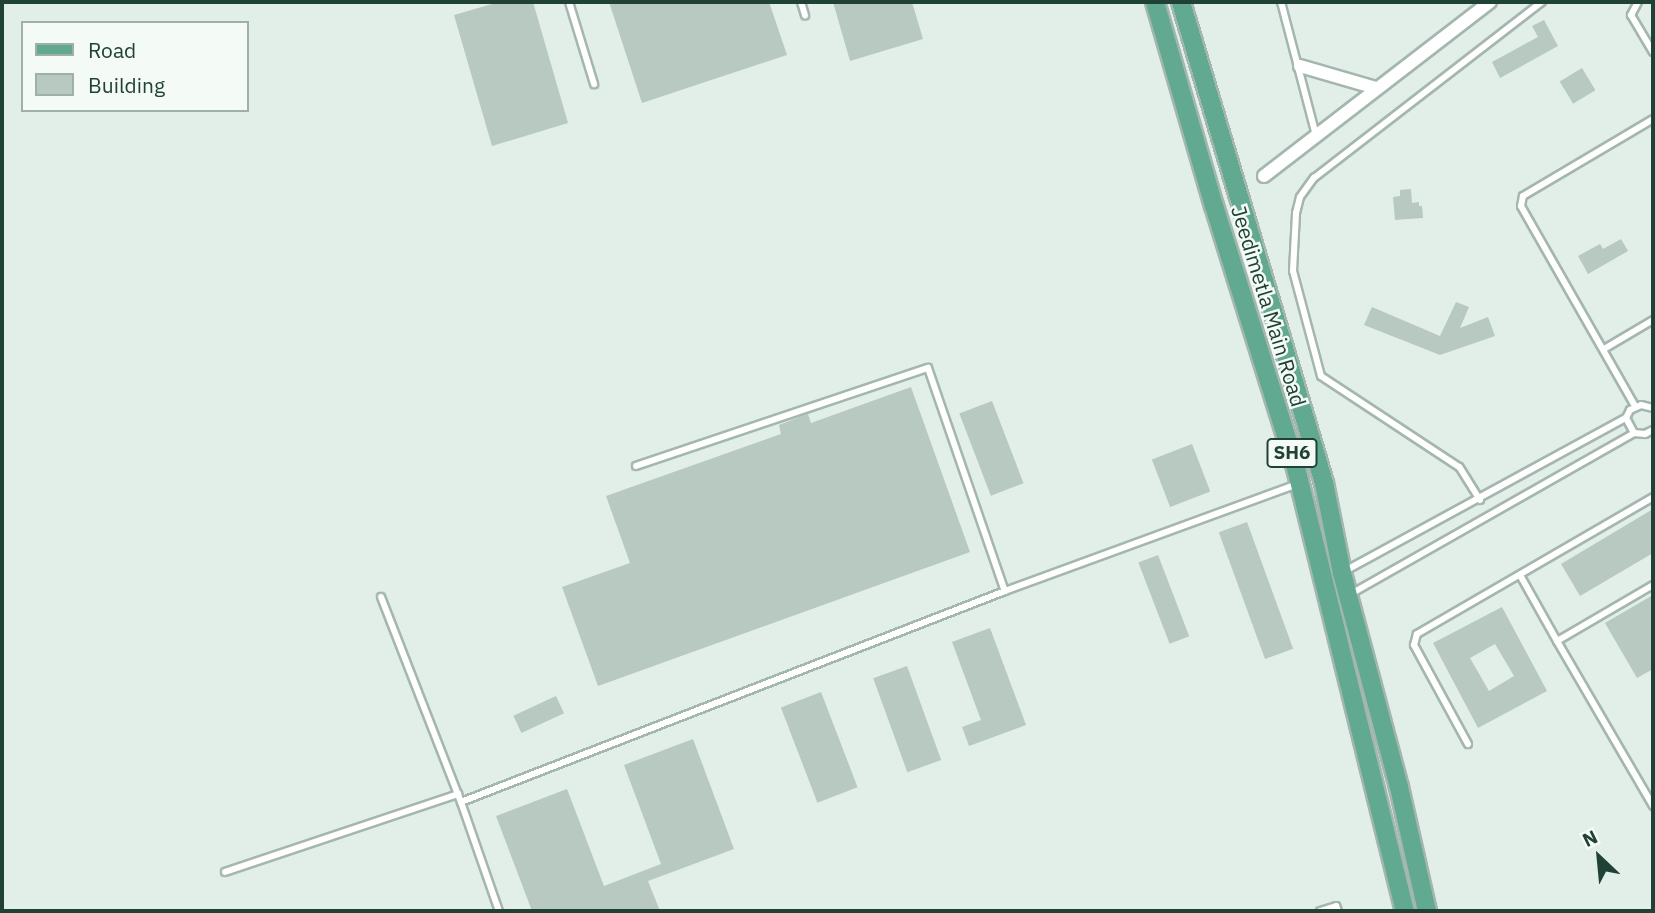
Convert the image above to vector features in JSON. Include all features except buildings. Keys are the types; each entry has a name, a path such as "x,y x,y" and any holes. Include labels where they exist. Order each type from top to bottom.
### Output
{"main road":[{"name":"Jeedimetla Main Road","path":"1155,2 1300,483 1404,908"},
{"name":"Jeedimetla Main Road","path":"1181,2 1324,483 1347,596 1399,786 1426,906"},
{"path":"1404,908 1426,906"}],"street":[{"path":"1264,176 1490,2"},
{"path":"1300,66 1376,88"}],"lane":[{"path":"569,2 594,84"},
{"path":"801,2 805,15"},
{"path":"1281,2 1317,135"},
{"path":"1480,500 1459,467 1321,376 1293,271 1296,213 1300,197 1314,178 1542,2"},
{"path":"1638,2 1631,15 1653,52"},
{"path":"1635,406 1521,206 1523,196 1653,119"},
{"path":"1604,349 1653,320"},
{"path":"636,466 928,368 1005,590"},
{"path":"1342,573 1626,418 1635,406 1649,404 1653,408"},
{"path":"1626,418 1634,432"},
{"path":"1347,596 1634,432 1653,432"},
{"path":"461,802 1005,590 1300,483"},
{"path":"1468,744 1414,645 1417,634 1653,497"},
{"path":"1520,575 1653,806"},
{"path":"1556,641 1653,585"},
{"path":"381,597 458,794 499,911"},
{"path":"225,872 458,794"},
{"path":"1320,911 1336,906 1338,911"}]}
